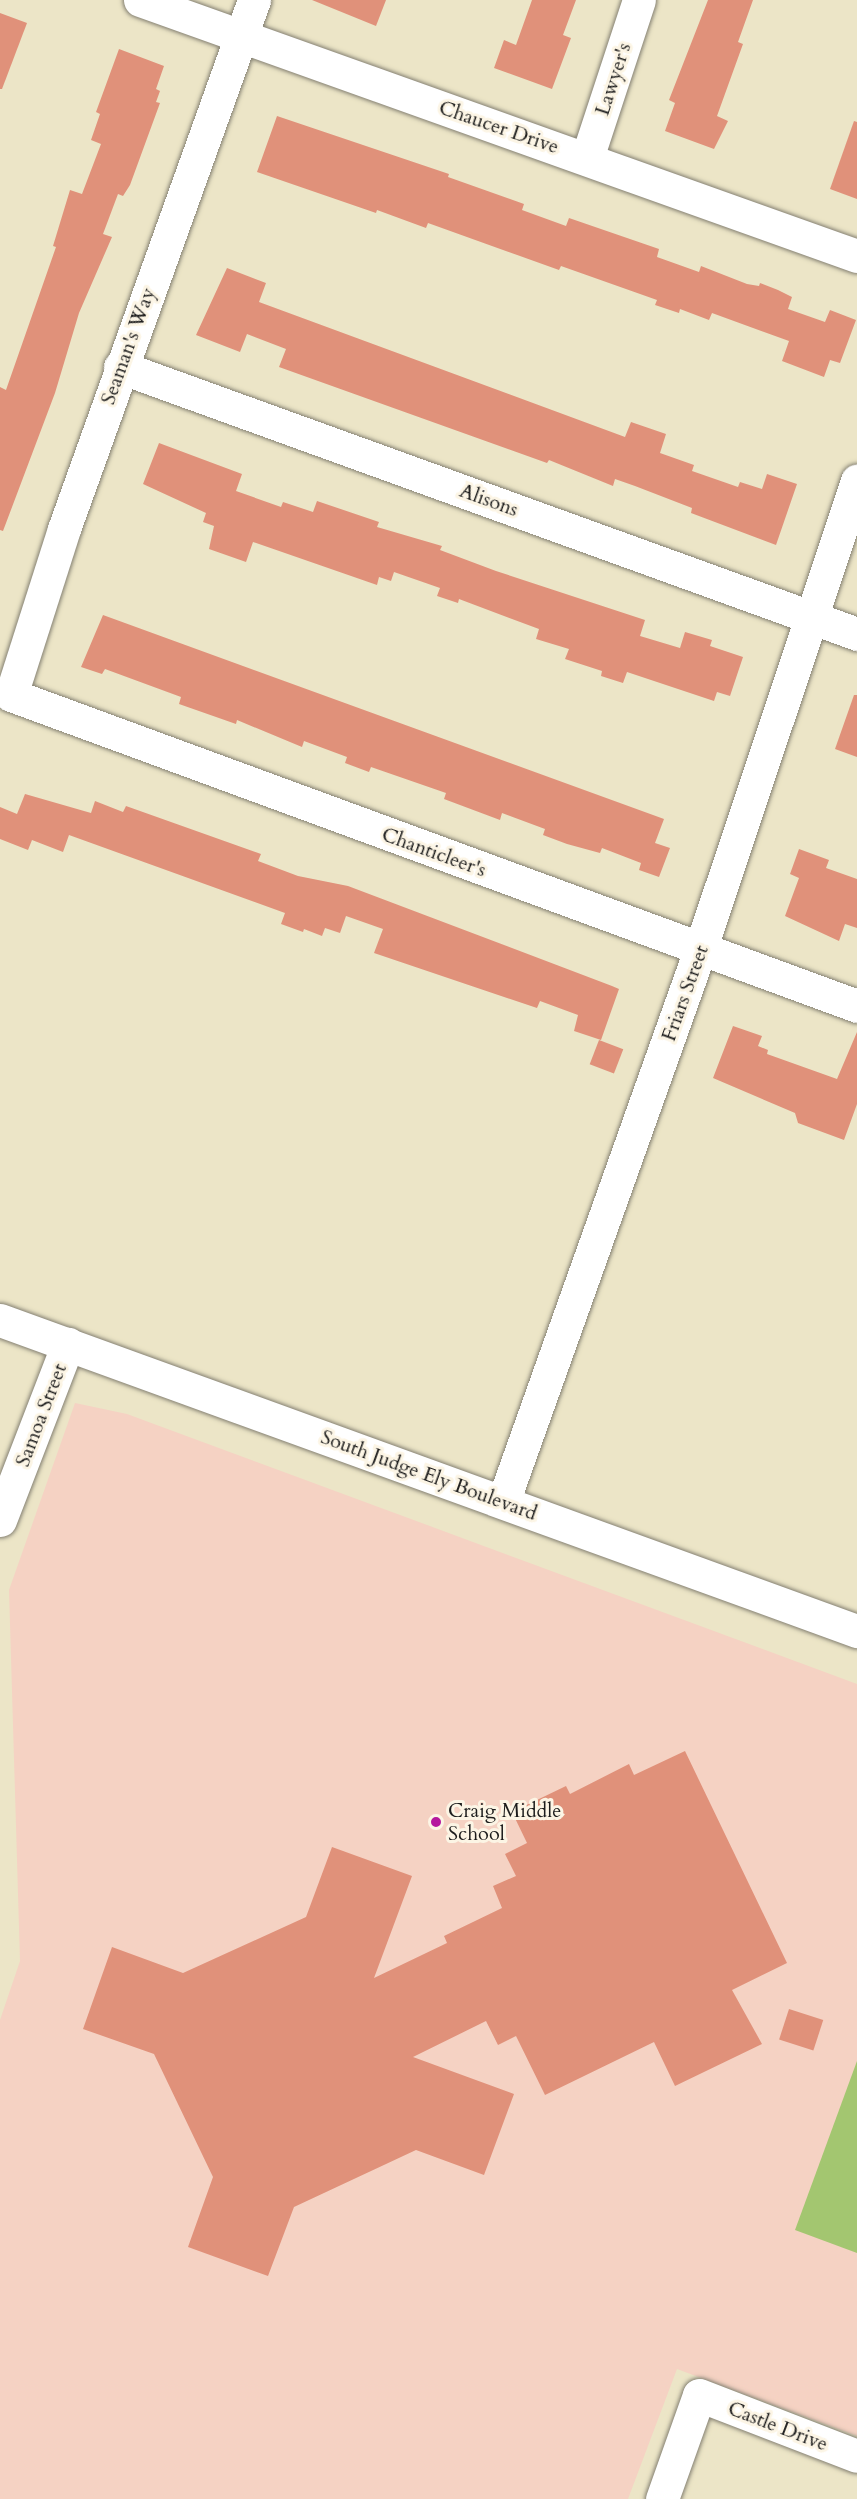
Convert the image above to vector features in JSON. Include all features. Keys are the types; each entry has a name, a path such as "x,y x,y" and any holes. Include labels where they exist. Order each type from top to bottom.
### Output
{"street":[{"name":"Chaucer Drive","path":"140,0 857,256"},
{"name":"Seaman's Way","path":"11,695 120,367 254,0"},
{"name":"Lawyer's","path":"587,158 639,0"},
{"name":"Alisons","path":"120,367 857,634"},
{"name":"Friars Street","path":"503,1502 700,950 857,481"},
{"name":"Chanticleer's","path":"11,695 857,1006"},
{"name":"South Judge Ely Boulevard","path":"0,1320 857,1631"},
{"name":"Samoa Street","path":"0,1520 68,1344"},
{"name":"Castle Drive","path":"663,2499 699,2395 857,2456"}],"shaded area":[{"name":"Craig Middle School","path":"75,1403 127,1414 857,1684 857,2436 677,2369 628,2499 0,2499 0,2020 20,1961 9,1590"}],"green space":[{"path":"857,2061 857,2253 795,2230"}],"building":[{"path":"312,0 386,0 376,26"},
{"path":"532,0 576,0 563,35 571,38 552,89 494,68 504,40 516,45"},
{"path":"708,0 753,0 738,42 743,44 717,116 728,121 714,149 665,131 675,103 669,100"},
{"path":"0,13 27,23 2,89 0,89"},
{"path":"119,49 164,66 156,89 160,91 156,102 160,103 130,185 123,196 118,194 103,234 112,237 79,313 55,393 3,531 0,530 0,387 6,390 56,247 53,246 70,190 82,194 101,144 91,140 100,114 96,112"},
{"path":"277,116 449,174 448,177 524,204 522,210 566,226 569,218 659,249 657,257 699,272 701,266 747,284 759,286 760,283 792,297 788,309 825,322 830,310 856,320 840,363 830,360 824,377 782,361 789,341 712,313 709,320 680,309 679,313 655,305 657,300 561,266 559,270 428,223 426,228 257,172"},
{"path":"854,121 857,122 857,199 830,189"},
{"path":"227,268 266,283 259,302 625,437 631,422 666,434 660,453 694,465 692,471 738,487 740,482 762,489 767,474 797,484 776,545 691,513 692,508 635,486 615,479 613,486 549,460 547,463 279,367 286,349 247,334 240,352 196,335"},
{"path":"159,443 242,474 236,491 281,507 283,502 313,512 317,501 379,522 377,527 442,546 440,550 496,571 645,620 640,636 680,648 685,632 712,640 710,646 743,657 730,696 717,692 714,701 627,672 623,683 601,676 602,671 565,659 569,649 536,639 539,629 459,599 458,603 437,596 440,588 394,572 391,581 379,577 377,585 253,542 246,562 209,549 214,526 203,522 206,513 143,484"},
{"path":"103,615 664,819 655,843 670,848 659,877 639,870 641,863 602,848 600,853 567,844 543,835 545,829 502,813 500,820 444,799 446,793 371,767 369,772 345,763 347,757 304,741 302,747 237,720 236,724 179,704 181,697 105,669 102,674 81,667"},
{"path":"854,695 857,695 857,757 835,749"},
{"path":"25,794 91,813 95,801 123,812 126,806 261,854 258,861 298,876 348,886 612,986 619,989 601,1040 574,1031 578,1015 540,1001 537,1008 374,953 383,929 346,916 340,933 325,928 322,936 304,929 303,932 281,924 285,913 69,835 63,852 32,840 28,850 0,839 0,807 17,814"},
{"path":"799,849 829,860 826,868 857,879 857,928 845,924 839,941 785,916 799,878 790,874"},
{"path":"733,1026 762,1036 758,1046 768,1050 767,1054 837,1079 857,1032 857,1104 844,1140 798,1123 795,1113 713,1078"},
{"path":"599,1040 623,1049 614,1074 590,1064"},
{"path":"685,1751 787,1963 732,1990 762,2044 675,2086 654,2042 545,2095 516,2036 498,2045 486,2021 413,2057 514,2094 484,2175 416,2150 294,2207 268,2276 188,2247 213,2177 154,2054 83,2029 112,1947 183,1973 306,1917 332,1847 412,1876 374,1978 447,1943 444,1936 502,1908 493,1886 516,1876 505,1854 527,1843 512,1812 566,1786 570,1794 629,1764 634,1775"},
{"path":"789,2009 823,2020 813,2051 779,2039"}],"place":[{"name":"Craig Middle School","path":"436,1822"}]}
